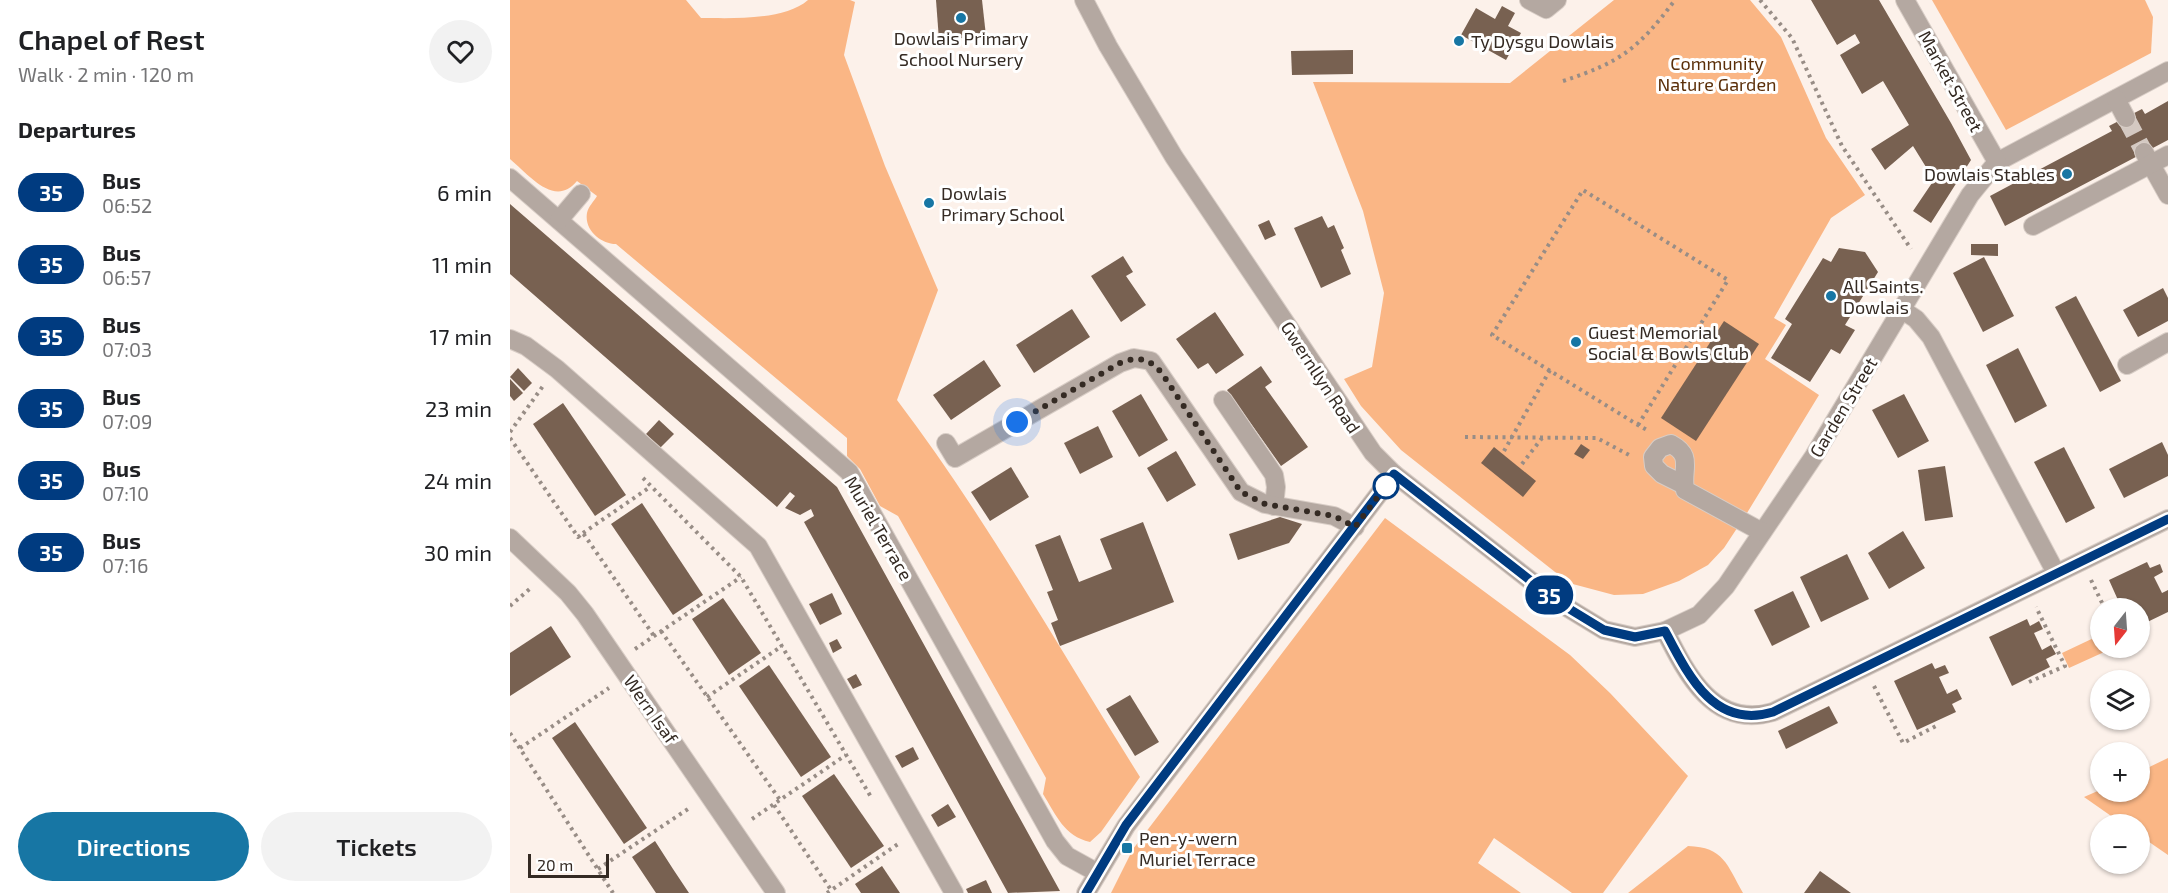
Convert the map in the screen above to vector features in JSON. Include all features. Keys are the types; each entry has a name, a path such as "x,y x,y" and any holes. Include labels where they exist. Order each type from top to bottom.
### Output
{"street":[{"name":"Gwernllyn Road","path":"1084,0 1108,46 1174,157 1361,438 1394,474 1558,602 1604,630 1635,637 1665,631"},
{"path":"1529,0 1546,9 1557,0"},
{"name":"Market Street","path":"1905,0 1997,162"},
{"path":"1997,162 2168,71"},
{"path":"2116,99 2126,118"},
{"path":"2033,226 2147,158 2168,155"},
{"path":"2147,158 2168,195"},
{"name":"Garden Street","path":"1665,631 1698,615 1726,586 1814,456 1970,195 1997,162"},
{"name":"Muriel Terrace","path":"510,177 849,472 1055,841 1067,856 1096,872"},
{"path":"560,220 581,195"},
{"path":"1901,309 1916,319 1931,337 2056,573"},
{"path":"510,339 526,346 557,369 758,546 954,893"},
{"path":"2127,365 2168,342"},
{"path":"946,442 955,458 1120,363 1134,358 1151,361 1161,372 1241,492 1274,506 1334,516 1355,527"},
{"path":"1223,400 1274,475 1274,506"},
{"path":"1684,485 1662,474 1654,466 1653,457 1660,448 1671,444 1682,450 1686,459 1685,490 1762,532"},
{"path":"1086,893 1096,872 1126,825 1394,474"},
{"path":"1665,631 1699,690 1726,711 1758,716 1773,712 2168,519"},
{"name":"Wern Isaf","path":"510,538 568,593 628,675 776,893"}],"path":[{"path":"1563,81 1604,67 1632,50 1675,0"},
{"path":"1760,0 1792,38 1842,146 1916,256 1929,265"},
{"path":"1638,425 1728,280 1583,190 1492,335 1638,425 1671,444"},
{"path":"1504,451 1509,437 1550,370"},
{"path":"510,432 541,389"},
{"path":"1465,437 1597,438 1654,466"},
{"path":"510,438 578,537 650,487"},
{"path":"1522,464 1543,438"},
{"path":"637,470 650,487 734,566 875,804"},
{"path":"583,533 654,636"},
{"path":"2082,560 2100,598"},
{"path":"634,651 741,577"},
{"path":"2026,587 2065,666 2029,682"},
{"path":"770,625 775,622"},
{"path":"2048,630 2053,628"},
{"path":"661,631 780,800"},
{"path":"707,697 782,646"},
{"path":"1864,667 1904,743 1938,725"},
{"path":"520,748 628,675"},
{"path":"510,733 613,893"},
{"path":"750,820 846,755"},
{"path":"598,869 709,794"},
{"path":"774,805 829,891 900,843"},
{"path":"893,834 904,854"}],"green space":[{"path":"510,0 686,0 701,18 772,15 798,7 808,0 855,2 844,55 885,166 938,290 897,400 962,491 1140,777 1101,832 1090,842 1067,830 1052,810 1043,794 1046,778 898,516 880,506 860,469 847,456 847,438 616,244 599,239 588,225 587,219 590,206 597,196 577,181 569,189 551,190 534,181 510,159"},
{"name":"Guest Memorial Social & Bowls Club","path":"1614,0 1750,0 1781,37 1826,138 1865,195 1831,218 1774,318 1786,325 1765,359 1819,395 1747,513 1724,548 1708,565 1679,581 1643,594 1614,595 1569,583 1401,450 1361,406 1344,379 1372,367 1384,293 1363,211 1313,82 1510,83"},
{"path":"1932,0 2145,0 2153,17 2151,53 2006,130"},
{"path":"1385,518 1570,655 1610,693 1688,776 1603,893 1572,893 1494,838 1478,863 1521,893 1111,893 1133,849"},
{"path":"2090,640 2091,658 2069,668 2062,653"},
{"path":"2168,758 2168,855 2150,843 2150,814 2108,814 2091,802 2150,802 2150,767"},
{"path":"1688,846 1710,850 1723,859 1743,893 1628,893"}],"building":[{"name":"Dowlais Primary School Nursery","path":"936,0 982,0 986,36 939,40"},
{"path":"1811,0 1879,0 1971,160 1931,223 1913,211 1934,180 1913,146 1885,170 1871,149 1909,125 1883,81 1862,94 1840,55 1860,43 1855,34 1837,45"},
{"path":"1502,6 1515,13 1508,26 1521,33 1506,60 1461,35 1476,8 1495,19"},
{"path":"1353,50 1353,74 1292,75 1291,51"},
{"name":"Dowlais Stables","path":"2168,101 2168,140 2005,226 1990,196 2112,131 2109,126 2142,109 2145,114"},
{"path":"510,204 837,487 1060,891 1008,893 804,522 814,516 811,509 800,515 785,508 795,496 790,492 777,507 510,274"},
{"path":"1322,216 1328,228 1334,225 1344,248 1341,250 1351,274 1321,288 1294,228"},
{"path":"1269,220 1276,235 1265,240 1258,225"},
{"path":"1971,244 1998,244 1998,256 1971,255"},
{"name":"All Saints. Dowlais","path":"1839,248 1865,252 1878,272 1845,325 1855,330 1840,354 1831,349 1810,382 1771,358 1792,324 1785,319 1823,258 1831,262"},
{"path":"1123,256 1133,272 1126,276 1146,305 1121,322 1091,276"},
{"path":"1984,257 2014,316 1983,332 1953,273"},
{"path":"2163,288 2168,298 2168,321 2138,337 2123,310"},
{"path":"2076,296 2121,381 2100,392 2055,307"},
{"path":"1072,309 1090,337 1034,373 1016,345"},
{"path":"1215,312 1244,355 1216,374 1208,363 1198,369 1176,339"},
{"path":"1724,321 1759,344 1696,441 1661,418"},
{"path":"2018,348 2047,406 2015,423 1986,365"},
{"path":"984,360 1001,386 951,420 933,395"},
{"path":"1261,366 1272,382 1265,387 1308,447 1281,466 1227,390"},
{"path":"518,368 532,383 524,391 510,377"},
{"path":"510,379 523,393 514,401 510,396"},
{"path":"1141,394 1168,440 1139,457 1112,411"},
{"path":"1904,394 1929,441 1898,458 1872,410"},
{"path":"563,403 626,495 595,516 533,424"},
{"path":"659,420 674,434 660,448 646,434"},
{"path":"1098,426 1113,457 1080,474 1064,443"},
{"path":"2162,442 2168,455 2168,476 2124,498 2109,469"},
{"path":"1581,444 1590,450 1583,459 1574,454"},
{"path":"1494,447 1536,481 1523,497 1481,463"},
{"path":"2064,447 2095,508 2066,523 2034,462"},
{"path":"1176,451 1196,485 1167,502 1147,468"},
{"path":"1945,466 1953,517 1925,521 1918,470"},
{"path":"1011,467 1029,497 990,521 971,492"},
{"path":"642,503 703,595 673,615 611,524"},
{"path":"1280,517 1302,524 1289,543 1238,560 1229,534"},
{"path":"1143,522 1174,602 1060,646 1051,623 1058,620 1047,592 1053,590 1035,545 1060,535 1079,582 1112,569 1100,539"},
{"path":"1903,531 1925,568 1889,589 1868,553"},
{"path":"1847,554 1869,599 1821,622 1800,577"},
{"path":"2147,562 2150,568 2160,564 2163,572 2154,577 2162,593 2168,590 2168,612 2150,621 2150,598 2117,598 2109,580"},
{"path":"1793,591 1810,627 1772,646 1754,610"},
{"path":"832,593 842,614 820,625 809,604"},
{"path":"723,598 761,653 729,675 692,619"},
{"path":"2027,619 2030,626 2039,621 2043,629 2034,633 2042,650 2051,645 2056,654 2046,659 2050,667 2012,686 1989,637"},
{"path":"551,626 571,657 510,696 510,653"},
{"path":"837,639 842,648 833,653 829,643"},
{"path":"1932,663 1935,669 1945,665 1949,673 1939,677 1947,694 1957,689 1962,699 1952,704 1956,712 1917,730 1894,681"},
{"path":"769,665 831,757 801,777 739,686"},
{"path":"856,674 862,685 853,689 847,679"},
{"path":"1130,695 1159,742 1135,756 1106,709"},
{"path":"1829,706 1838,723 1786,749 1778,731"},
{"path":"575,722 647,828 624,844 552,738"},
{"path":"913,747 919,759 902,768 895,756"},
{"path":"834,774 884,846 851,868 802,796"},
{"path":"948,804 956,817 938,827 931,815"},
{"path":"655,841 689,893 656,893 632,857"},
{"path":"882,866 900,893 861,893 855,884"},
{"path":"1820,871 1851,893 1804,893"},
{"path":"986,880 992,893 968,893 966,889"}],"tunnel":[{"path":"2126,118 2144,152"}],"bus line":[{"name":"35","path":"1086,893 1096,872 1126,825 1323,570 1394,474 1558,602 1604,630 1635,637 1665,631 1680,661 1699,690 1726,711 1758,716 1773,712 2168,519"}],"place":[{"name":"Dowlais Primary School Nursery","path":"961,18"},
{"name":"Ty Dysgu Dowlais","path":"1459,41"},
{"name":"Dowlais Stables","path":"2067,174"},
{"name":"Dowlais Primary School","path":"929,203"},
{"name":"All Saints. Dowlais","path":"1831,296"},
{"name":"Guest Memorial Social & Bowls Club","path":"1576,342"},
{"name":"Pen-y-wern Muriel Terrace","path":"1127,848"}],"route":[{"path":"1017,422 1120,363 1134,358 1151,361 1161,372 1241,492 1265,504 1334,516 1355,527 1386,486"}],"park label":[{"name":"Community Nature Garden","path":"1717,73"}]}
